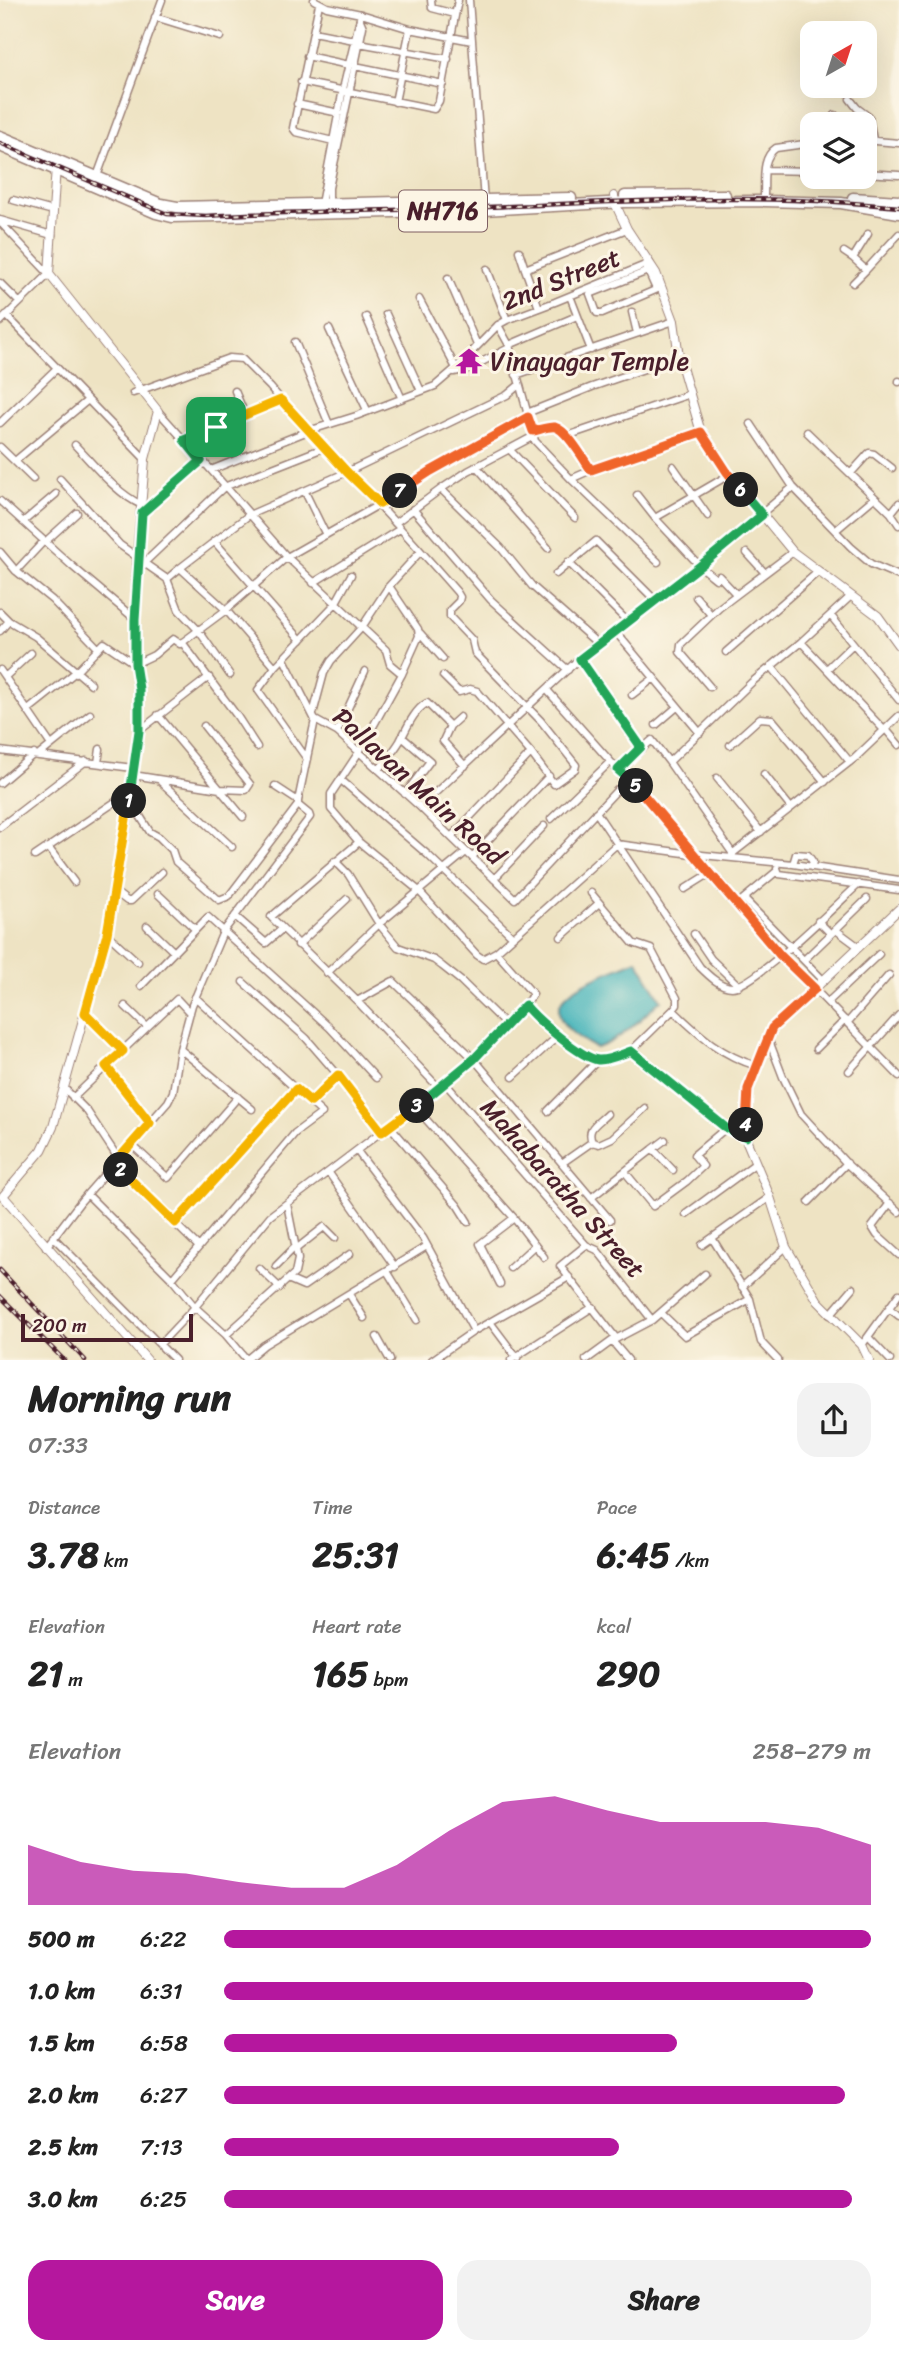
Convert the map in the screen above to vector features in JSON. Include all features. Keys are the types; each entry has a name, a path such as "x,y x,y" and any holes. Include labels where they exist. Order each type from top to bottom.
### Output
{"highway":[{"name":"NH716","path":"0,136 61,168"},
{"name":"NH716","path":"0,146 177,208 325,204 764,201 841,203 899,213"},
{"name":"NH716","path":"95,181 156,213 172,217 484,205"},
{"name":"NH716","path":"618,204 764,195 899,201"}],"street":[{"path":"95,181 162,0"},
{"path":"431,0 432,8 456,13"},
{"path":"301,82 434,109 438,105 443,84 458,0"},
{"path":"469,0 484,205"},
{"path":"333,141 294,130 317,2 361,17 472,41"},
{"path":"325,204 361,17"},
{"path":"155,18 220,37"},
{"path":"395,102 410,29"},
{"path":"313,32 448,59"},
{"path":"307,56 443,84"},
{"path":"334,151 338,113 346,92"},
{"path":"850,99 862,112"},
{"path":"297,104 338,113"},
{"path":"877,140 899,143"},
{"path":"764,195 766,159 771,150 800,145"},
{"path":"0,322 49,274 55,189 61,168"},
{"path":"765,170 800,171"},
{"path":"877,174 899,175"},
{"path":"13,200 53,211"},
{"path":"618,204 626,229 648,266 674,321 679,357 701,432 729,475 793,552 878,616 899,645"},
{"path":"0,221 52,235"},
{"path":"0,221 49,274 158,411 224,487 313,583 386,650 390,664 402,674"},
{"path":"525,269 626,229"},
{"path":"853,258 868,234"},
{"path":"853,284 899,234"},
{"path":"519,251 539,308"},
{"path":"844,251 866,270"},
{"path":"648,266 590,294 595,311 602,313 658,289"},
{"name":"2nd Street","path":"211,470 308,431 435,386 498,325 648,266"},
{"path":"487,269 507,320"},
{"path":"448,278 477,345"},
{"path":"0,284 19,302"},
{"path":"570,296 591,350"},
{"path":"419,299 454,370 468,369 509,346 577,316"},
{"path":"632,312 638,333"},
{"path":"386,314 421,391"},
{"path":"6,315 145,459"},
{"path":"366,317 401,397"},
{"path":"516,375 674,321"},
{"path":"498,325 509,346 536,441 571,480 658,562"},
{"path":"329,330 367,410"},
{"path":"295,342 329,424"},
{"path":"135,664 153,655 173,639 180,644 199,631 226,611 287,556 528,415 592,387 679,357"},
{"path":"133,393 229,358 242,359 247,363 308,431 380,504 460,597 449,614 472,640 475,653 528,707 576,765 575,769 557,784 553,783 531,753 477,691 470,688 460,692 443,676"},
{"path":"0,423 57,368"},
{"path":"167,579 249,515 305,492 507,395 519,385"},
{"path":"236,391 245,415"},
{"path":"567,436 690,394"},
{"path":"15,461 88,400"},
{"path":"184,440 281,400"},
{"path":"207,407 216,427"},
{"path":"147,1360 2,1195 42,1150 53,1127 107,934 139,731 135,620 145,459 158,411"},
{"path":"751,424 793,487 851,547 871,564 899,576"},
{"path":"394,523 441,489 533,433 556,427 567,436 591,470"},
{"path":"571,480 591,470 701,432"},
{"path":"807,432 891,513 899,526"},
{"path":"75,445 142,509"},
{"path":"0,447 33,479"},
{"path":"139,563 224,487 326,447"},
{"path":"509,449 575,518"},
{"path":"851,473 869,453 892,468"},
{"path":"142,509 201,461"},
{"path":"477,466 548,548"},
{"path":"673,466 708,516"},
{"path":"656,518 729,475"},
{"path":"60,479 139,563 167,579 175,603 230,675"},
{"path":"420,807 580,659 700,566 793,487"},
{"path":"441,489 501,548 532,586 598,644"},
{"path":"305,492 327,534"},
{"path":"23,522 56,494"},
{"path":"637,495 700,566 718,577 736,594"},
{"path":"836,530 874,498"},
{"path":"0,500 135,620"},
{"path":"891,513 899,503"},
{"path":"413,509 491,600 568,670"},
{"path":"16,571 44,541 77,513"},
{"path":"313,583 400,529"},
{"path":"214,541 301,640"},
{"path":"555,574 594,542 598,542 655,600"},
{"path":"0,552 16,571 52,600 97,648"},
{"path":"129,796 150,832 172,850 176,862 219,900 229,896 298,803 324,673 343,645 362,627 389,586 420,552"},
{"path":"710,687 679,649 681,644 736,594 793,552"},
{"path":"747,554 765,573"},
{"path":"568,562 628,622"},
{"path":"180,568 226,611 275,667"},
{"path":"726,652 819,571"},
{"path":"307,759 258,690 275,667 335,604 351,575"},
{"path":"389,586 420,633 443,659"},
{"path":"669,762 771,666 852,596"},
{"path":"696,597 711,615"},
{"path":"0,612 91,684"},
{"path":"831,616 899,700"},
{"path":"0,631 9,621"},
{"path":"615,631 699,733"},
{"path":"420,633 402,674 359,752 331,794 331,809 359,842 418,890 483,959 496,952 617,844 730,856 779,867 793,864 899,880"},
{"path":"182,642 257,747"},
{"path":"801,642 899,745"},
{"path":"28,710 77,671 104,643 135,664"},
{"path":"827,669 852,645"},
{"path":"5,677 31,653"},
{"name":"Pallavan Main Road","path":"284,659 314,717 337,732 405,793 515,899 596,812"},
{"path":"580,659 641,747"},
{"path":"771,666 850,762"},
{"path":"0,670 51,745"},
{"path":"337,732 365,671"},
{"path":"139,731 209,677"},
{"path":"632,695 654,678"},
{"path":"547,690 610,762 631,781 780,955 898,1071"},
{"path":"379,770 412,718 425,704 429,704 450,726"},
{"path":"656,725 677,707"},
{"path":"0,783 90,714"},
{"path":"158,715 243,817"},
{"path":"730,856 850,762 899,716"},
{"path":"460,717 450,726 443,741 465,766"},
{"path":"730,745 760,718 772,719 825,782"},
{"path":"0,751 98,763 160,780 246,790 250,785 204,726"},
{"path":"402,737 430,761 405,793"},
{"path":"618,770 641,747 653,740 730,856"},
{"path":"98,763 100,749"},
{"path":"451,837 531,753"},
{"path":"0,827 86,761"},
{"path":"551,819 610,762"},
{"path":"764,774 791,808"},
{"path":"472,857 549,776"},
{"path":"717,778 761,832"},
{"path":"160,780 232,847"},
{"path":"341,780 444,871 513,937"},
{"path":"46,1247 168,1102 173,1092 180,1049 195,997 223,932 310,817 298,803 275,786"},
{"path":"617,789 596,812 700,967 728,987 739,986 768,966 859,884"},
{"path":"35,856 129,796"},
{"path":"494,879 544,826"},
{"path":"235,916 266,943 282,929 271,917 359,842"},
{"path":"48,847 75,882"},
{"path":"327,973 418,890 466,852"},
{"path":"793,864 796,854 808,855 813,862 811,867"},
{"path":"335,861 354,883 392,942 404,951 434,960 461,981 506,1025"},
{"path":"779,867 779,874 899,890"},
{"path":"736,905 779,867"},
{"path":"114,891 131,901 162,872"},
{"path":"685,890 709,874"},
{"path":"876,877 876,887"},
{"path":"548,1111 598,1060 631,1051 677,1005 677,998 651,949 633,943 591,893"},
{"path":"158,894 195,929"},
{"path":"298,945 347,899"},
{"path":"744,899 824,981"},
{"path":"804,960 867,899"},
{"path":"561,937 599,904"},
{"path":"869,1360 862,1345 818,1301 786,1247 771,1197 746,1137 748,1089 772,1028 899,909"},
{"path":"141,986 208,916 330,1028 376,1078"},
{"path":"818,921 859,947"},
{"path":"147,926 173,951"},
{"name":"Mahabaratha Street","path":"282,929 442,1086 586,1245 597,1250 652,1320"},
{"path":"107,934 138,961"},
{"path":"694,934 711,959 739,986"},
{"path":"160,1344 195,1307 270,1216 442,1086 474,1059 525,1005 533,994 496,952"},
{"path":"828,1002 878,954"},
{"path":"816,1049 889,975"},
{"path":"356,1001 393,981 474,1059 610,1220"},
{"path":"243,982 306,1038 382,1132"},
{"path":"172,1279 295,1133 322,1113 195,997"},
{"path":"73,1098 177,999 190,1013"},
{"path":"525,1005 558,1036 598,1060"},
{"path":"125,1006 147,1027"},
{"path":"673,1010 716,1048 738,1060 757,1066"},
{"path":"85,1013 123,1051"},
{"path":"849,1071 899,1015"},
{"path":"513,1077 558,1036"},
{"path":"768,1038 801,1114 847,1163 899,1212"},
{"path":"180,1049 252,1109"},
{"path":"631,1051 726,1128 746,1137"},
{"path":"106,1066 150,1123"},
{"path":"311,1102 338,1075"},
{"path":"64,1088 87,1111 116,1161 198,1246"},
{"path":"175,1223 296,1089"},
{"path":"131,1144 168,1178 238,1097"},
{"path":"415,1107 514,1218 544,1257"},
{"path":"607,1114 590,1130 593,1142 599,1144 612,1138 645,1108"},
{"path":"390,1126 458,1206 468,1222"},
{"path":"625,1172 653,1206 703,1166 694,1155 726,1128"},
{"path":"592,1198 665,1140"},
{"path":"562,1163 593,1142"},
{"path":"653,1149 673,1170"},
{"path":"357,1151 427,1246 474,1331"},
{"path":"686,1214 757,1163"},
{"path":"809,1202 847,1163"},
{"path":"329,1173 395,1267"},
{"path":"88,1194 172,1279 195,1307 226,1335 247,1360 264,1345 427,1246"},
{"path":"702,1245 771,1197"},
{"path":"890,1203 872,1227 899,1255"},
{"path":"226,1335 290,1280 298,1266 287,1204"},
{"path":"500,1284 480,1244 514,1218"},
{"path":"276,1266 296,1247 324,1227 335,1238"},
{"path":"53,1237 175,1360"},
{"path":"712,1238 750,1300 761,1342 778,1360"},
{"path":"510,1268 535,1245"},
{"path":"586,1245 560,1266 593,1307 628,1360"},
{"path":"742,1287 786,1247"},
{"path":"290,1280 304,1286 350,1254"},
{"path":"259,1268 280,1288"},
{"path":"387,1271 417,1320"},
{"path":"586,1360 614,1339 652,1320 705,1274"},
{"path":"435,1359 474,1331 569,1277"},
{"path":"830,1315 853,1288"},
{"path":"349,1294 364,1318"},
{"path":"862,1345 899,1294"},
{"path":"661,1312 685,1336 750,1300"},
{"path":"491,1322 515,1359 593,1307"},
{"path":"890,1308 899,1316"},
{"path":"377,1337 390,1360"},
{"path":"869,1338 890,1360"}],"water":[{"path":"637,960 661,1000 623,1034 596,1048 572,1032 560,1018 560,1005 568,994 582,985"}],"railway":[{"path":"0,143 167,214 206,216 745,199 848,202 899,207"},
{"path":"0,1270 85,1360"},
{"path":"0,1296 64,1360"}],"place":[{"name":"Vinayagar Temple","path":"469,361"}],"route":[{"path":"281,400 380,504 431,471 528,417 533,431 553,427 559,429 591,470 701,432 727,472 762,515 580,659 641,747 618,770 631,781 780,955 815,989 772,1028 748,1089 746,1137 726,1128 631,1051 598,1060 584,1054 558,1036 525,1005 474,1059 382,1132 338,1075 311,1102 296,1089 175,1223 114,1164 150,1123 106,1066 123,1051 85,1013 107,934 139,731 135,620 136,568 142,513 201,461 184,440 216,427 281,400"}]}
